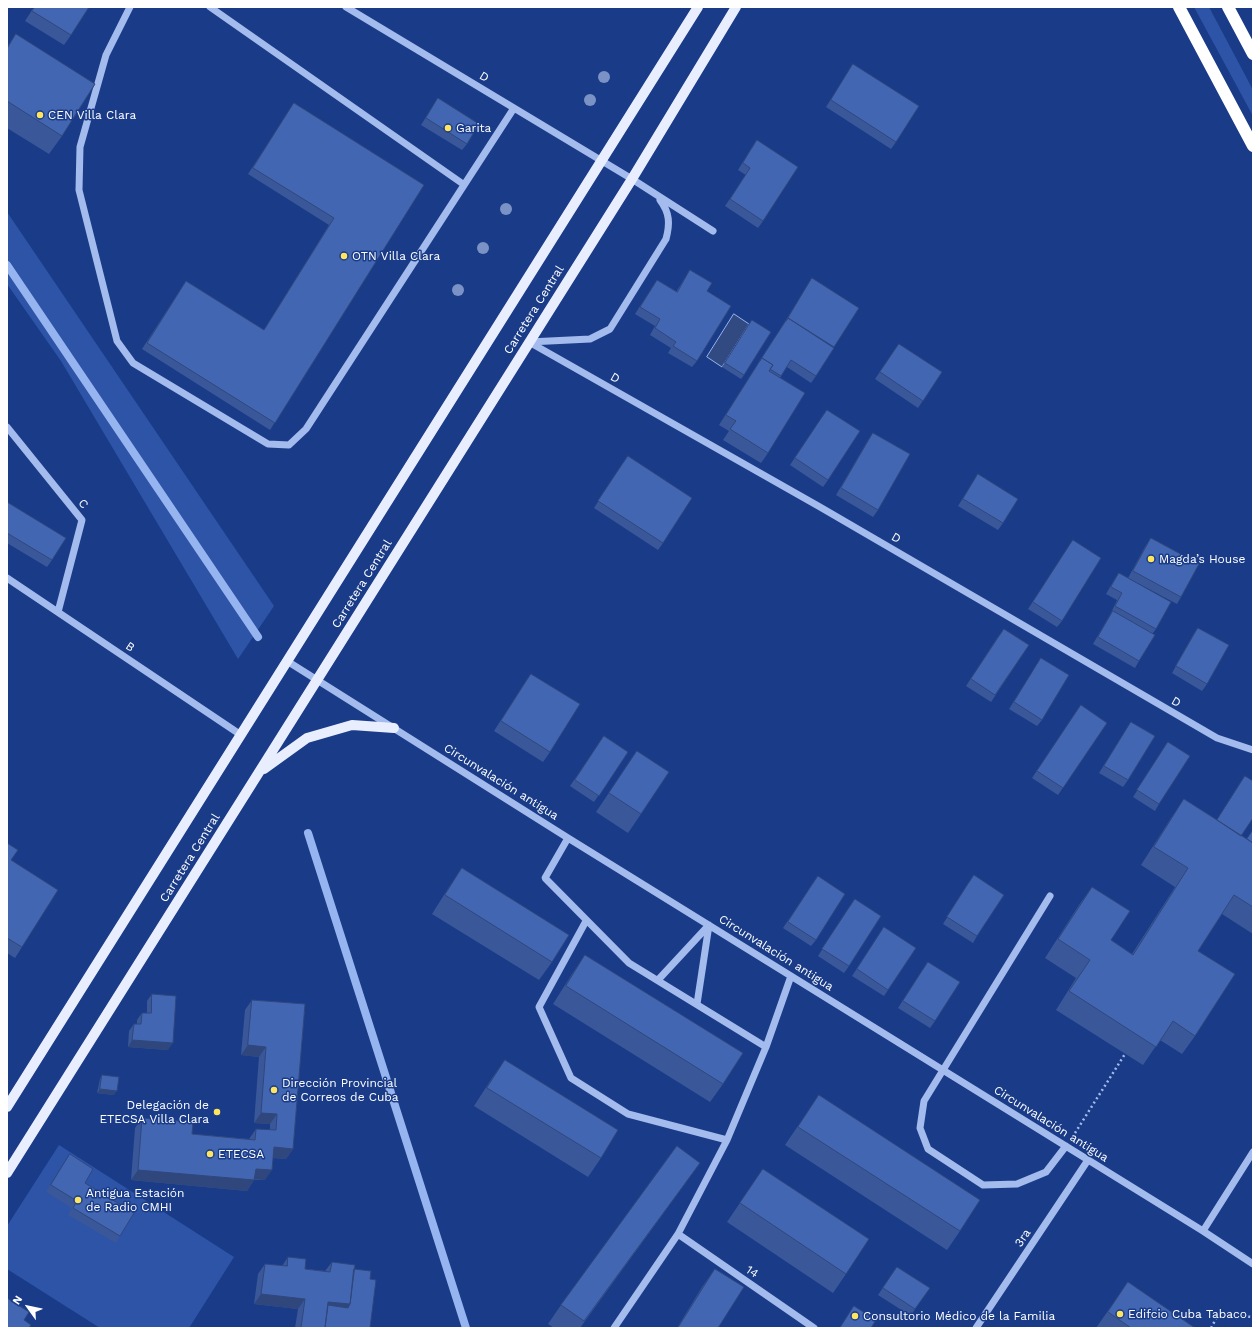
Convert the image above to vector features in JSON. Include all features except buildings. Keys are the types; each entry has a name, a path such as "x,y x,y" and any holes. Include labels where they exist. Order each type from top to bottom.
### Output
{"highway":[{"path":"1179,7 1253,146"},
{"path":"1228,7 1253,54"}],"main road":[{"name":"Carretera Central","path":"7,1107 698,7"},
{"name":"Carretera Central","path":"7,1173 10,1161 317,680 632,179 736,7"},
{"path":"259,772 307,738 352,725 394,728"}],"street":[{"path":"130,7 106,56 80,147 79,190 118,341 133,363 268,444 289,445 306,429 514,108"},
{"path":"210,7 464,184"},
{"name":"D","path":"346,7 632,179 713,231"},
{"path":"529,342 590,339 610,329 666,240 670,224 667,208 657,195"},
{"name":"D","path":"529,342 820,507 1217,738 1253,750"},
{"name":"C","path":"7,427 82,520 58,612"},
{"name":"B","path":"7,578 241,735"},
{"name":"Circunvalación antigua","path":"287,661 568,838 1203,1231 1253,1264"},
{"path":"568,838 545,878 586,922 629,963 766,1047"},
{"path":"1050,896 924,1101 920,1128 928,1149 983,1186 1016,1184 1046,1172 1066,1146"},
{"path":"586,922 539,1007 571,1078 628,1114 727,1140"},
{"path":"658,980 709,925"},
{"path":"697,1004 709,925"},
{"path":"614,1328 678,1234 727,1140 766,1047 791,976"},
{"path":"1203,1231 1253,1152"},
{"name":"3ra","path":"976,1328 1088,1160"},
{"name":"14","path":"678,1234 814,1328"}],"path":[{"path":"1066,1146 1125,1054"},
{"path":"1210,1328 1218,1315 1253,1317"}],"shaded area":[{"path":"1194,7 1209,7 1253,90 1253,116"},
{"path":"7,212 274,606 238,659 61,361 7,284"},
{"path":"734,314 749,324 722,367 707,357"},
{"path":"59,1145 234,1257 189,1328 100,1328 7,1269 7,1226"}],"waterway":[{"path":"7,265 258,637"},
{"path":"308,833 466,1328"}],"place":[{"name":"CEN Villa Clara","path":"40,115"},
{"name":"Garita","path":"448,128"},
{"name":"OTN Villa Clara","path":"344,256"},
{"name":"Magda’s House","path":"1151,559"},
{"name":"Dirección Provincial de Correos de Cuba","path":"274,1090"},
{"name":"Delegación de ETECSA Villa Clara","path":"217,1112"},
{"name":"ETECSA","path":"210,1154"},
{"name":"Antigua Estación de Radio CMHI","path":"78,1200"},
{"name":"Edifcio Cuba Tabaco","path":"1120,1314"},
{"name":"Consultorio Médico de la Familia","path":"855,1316"}]}
